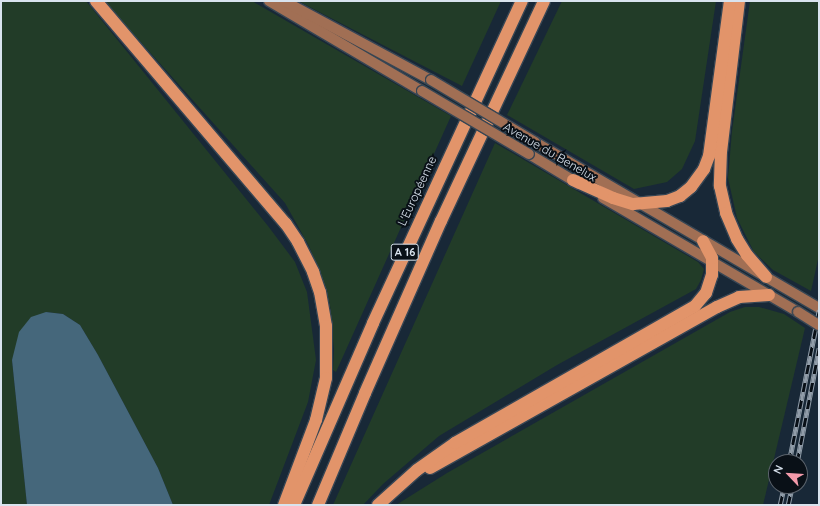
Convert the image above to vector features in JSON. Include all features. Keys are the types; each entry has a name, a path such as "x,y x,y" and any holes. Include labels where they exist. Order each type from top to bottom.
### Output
{"highway":[{"path":"96,1 286,224 298,242 313,272 320,292 326,326 326,378 316,420 284,505"},
{"name":"L'Européenne","path":"294,505 383,300 522,1"},
{"name":"A 16","path":"318,505 438,228 544,1"},
{"path":"573,180 620,201 640,204 667,202 680,196 691,187 704,170 710,148 730,1"},
{"path":"739,1 721,151 720,182 724,205 733,231 747,255 766,277"},
{"path":"378,505 427,462 461,439 695,306 704,297 709,288 712,263 709,251 703,241"},
{"path":"387,496 432,467 717,307 739,297 769,296"}],"street":[{"name":"Avenue du Benelux","path":"269,1 819,325"},
{"name":"Avenue du Benelux","path":"284,1 431,80 819,308"}],"green space":[{"path":"1,1 86,1 268,226 295,262 307,292 316,360 308,402 269,505 173,505 158,468 98,355 80,325 63,314 46,312 12,360 27,505 1,505"},
{"path":"104,1 252,1 451,116 336,372 333,370 334,350 330,305 323,280 309,246 285,203"},
{"path":"298,1 501,1 462,86"},
{"path":"562,1 716,1 695,141 682,169 667,182 634,189 507,115"},
{"path":"750,1 819,1 819,255 811,291 773,270 754,252 737,218 728,178 732,131"},
{"path":"495,143 698,262 704,269 701,280 696,289 557,365 439,436 383,484 363,505 333,505"},
{"path":"745,307 759,307 784,314 805,328 775,454 768,454 768,484 763,505 396,505 447,473 730,312"}],"water":[{"path":"46,312 63,314 80,325 98,355 158,468 173,505 27,505 12,360 19,332 31,317"}],"railway":[{"path":"791,454 819,310"},
{"path":"799,454 819,348"},
{"path":"780,505 782,494"},
{"path":"788,505 790,494"}]}
